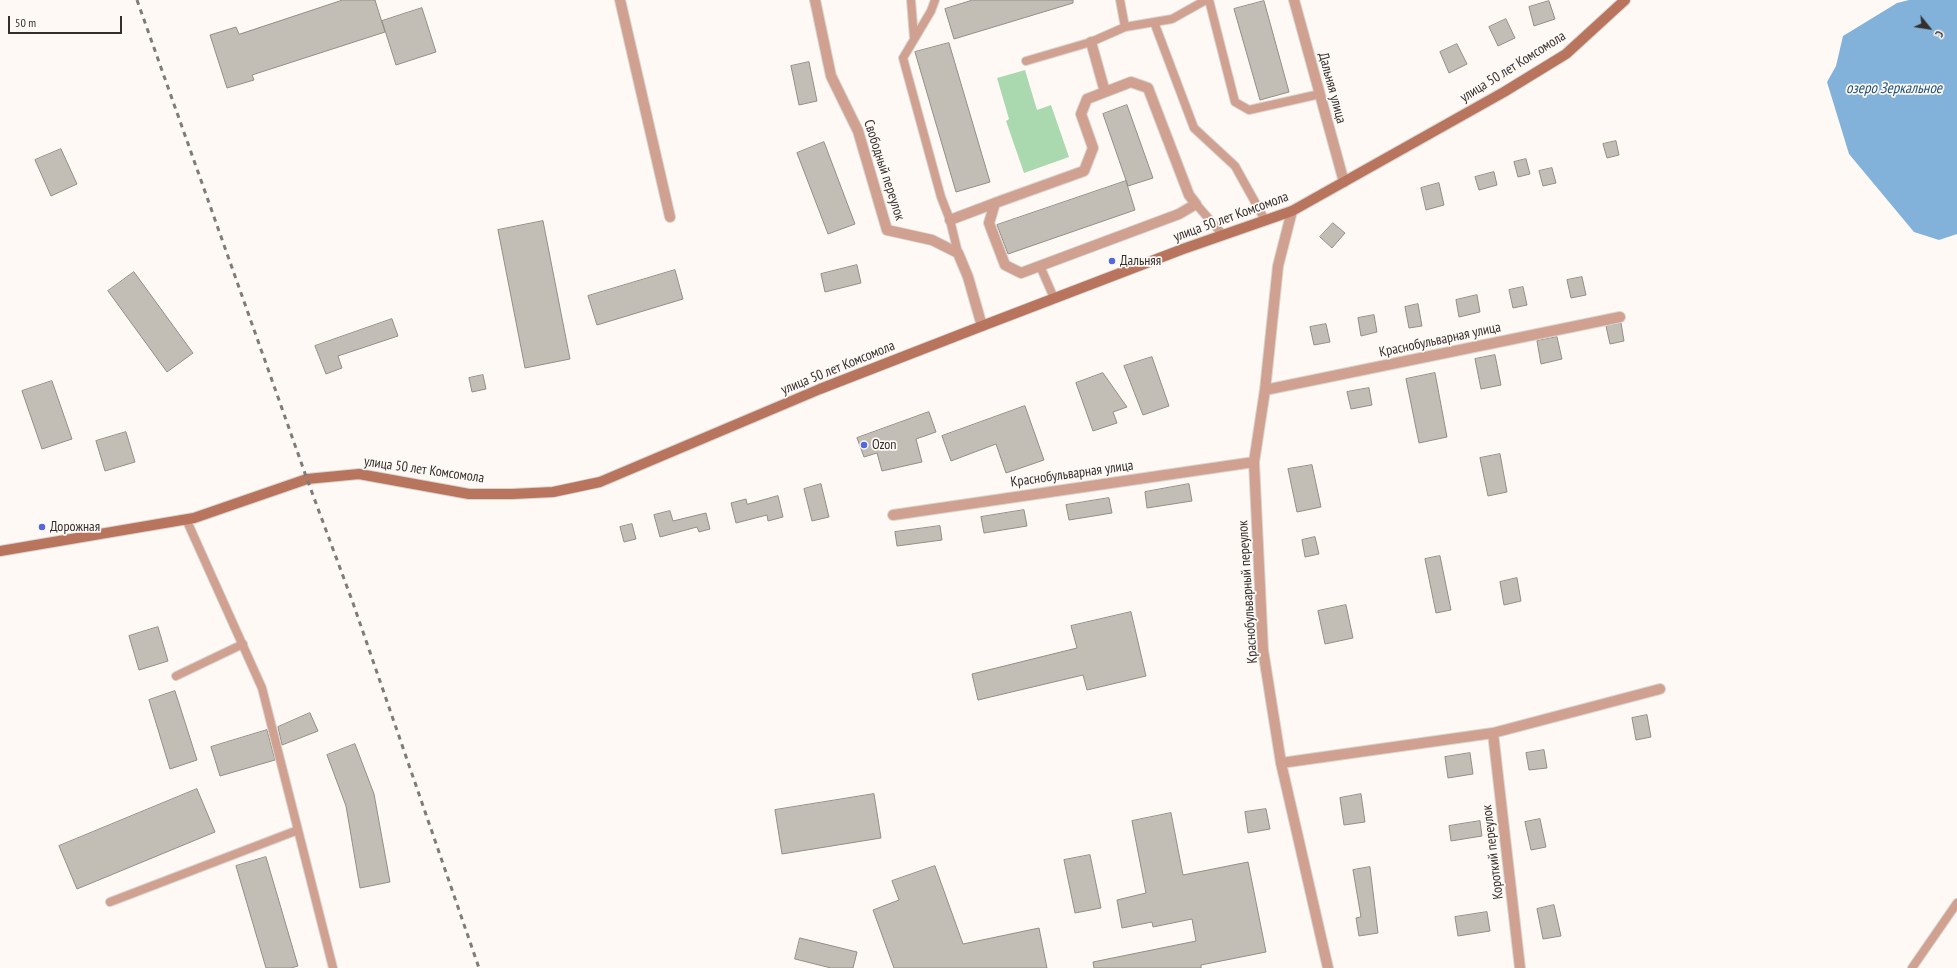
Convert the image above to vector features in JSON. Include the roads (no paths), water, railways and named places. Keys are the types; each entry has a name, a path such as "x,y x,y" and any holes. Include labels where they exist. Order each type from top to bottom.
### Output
{"street":[{"path":"620,0 670,217"},
{"name":"Свободный переулок","path":"815,0 831,76 858,131 887,230 932,240 958,253"},
{"name":"Дальняя улица","path":"1294,0 1344,182"},
{"name":"улица 50 лет Комсомола","path":"0,550 186,519 307,479 359,474 468,494 553,492 600,482 814,392 982,326 1223,235 1292,211 1504,92 1566,54 1624,1"},
{"path":"1091,42 1105,92"},
{"path":"950,220 1084,171 1093,148 1081,114 1087,99 1131,82 1148,88 1188,195 1196,204 1179,214 1021,273 1004,265 989,223 995,204"},
{"name":"Краснобульварный переулок","path":"1292,211 1278,266 1265,390 1254,462 1263,650 1281,763 1328,968"},
{"path":"958,253 968,276 982,326"},
{"name":"Краснобульварная улица","path":"1265,390 1620,317"},
{"name":"Краснобульварная улица","path":"893,514 1254,462"},
{"path":"1281,763 1493,733 1660,689"},
{"name":"Короткий переулок","path":"1493,733 1520,968"}],"lane":[{"path":"911,0 914,38"},
{"path":"935,0 918,36 914,38 904,58 941,197 950,220 958,253"},
{"path":"1120,0 1125,27"},
{"path":"1026,61 1091,42 1125,27 1172,19 1206,0"},
{"path":"1209,0 1235,102 1249,110 1320,94"},
{"path":"1154,22 1194,128 1235,166 1265,220"},
{"path":"1196,204 1223,235"},
{"path":"1040,266 1054,298"},
{"path":"186,519 262,688 333,968"},
{"path":"176,676 242,644"},
{"path":"110,902 298,830"},
{"path":"1912,968 1957,903"}],"water":[{"name":"озеро Зеркальное","path":"1909,0 1957,0 1957,234 1939,240 1914,232 1849,154 1827,82 1836,66 1843,36 1897,3"}],"railway":[{"path":"137,0 307,479 353,603 479,968"}],"place":[{"name":"Дальняя","path":"1112,261"},
{"name":"Ozon","path":"864,445"},
{"name":"Дорожная","path":"42,527"}]}
